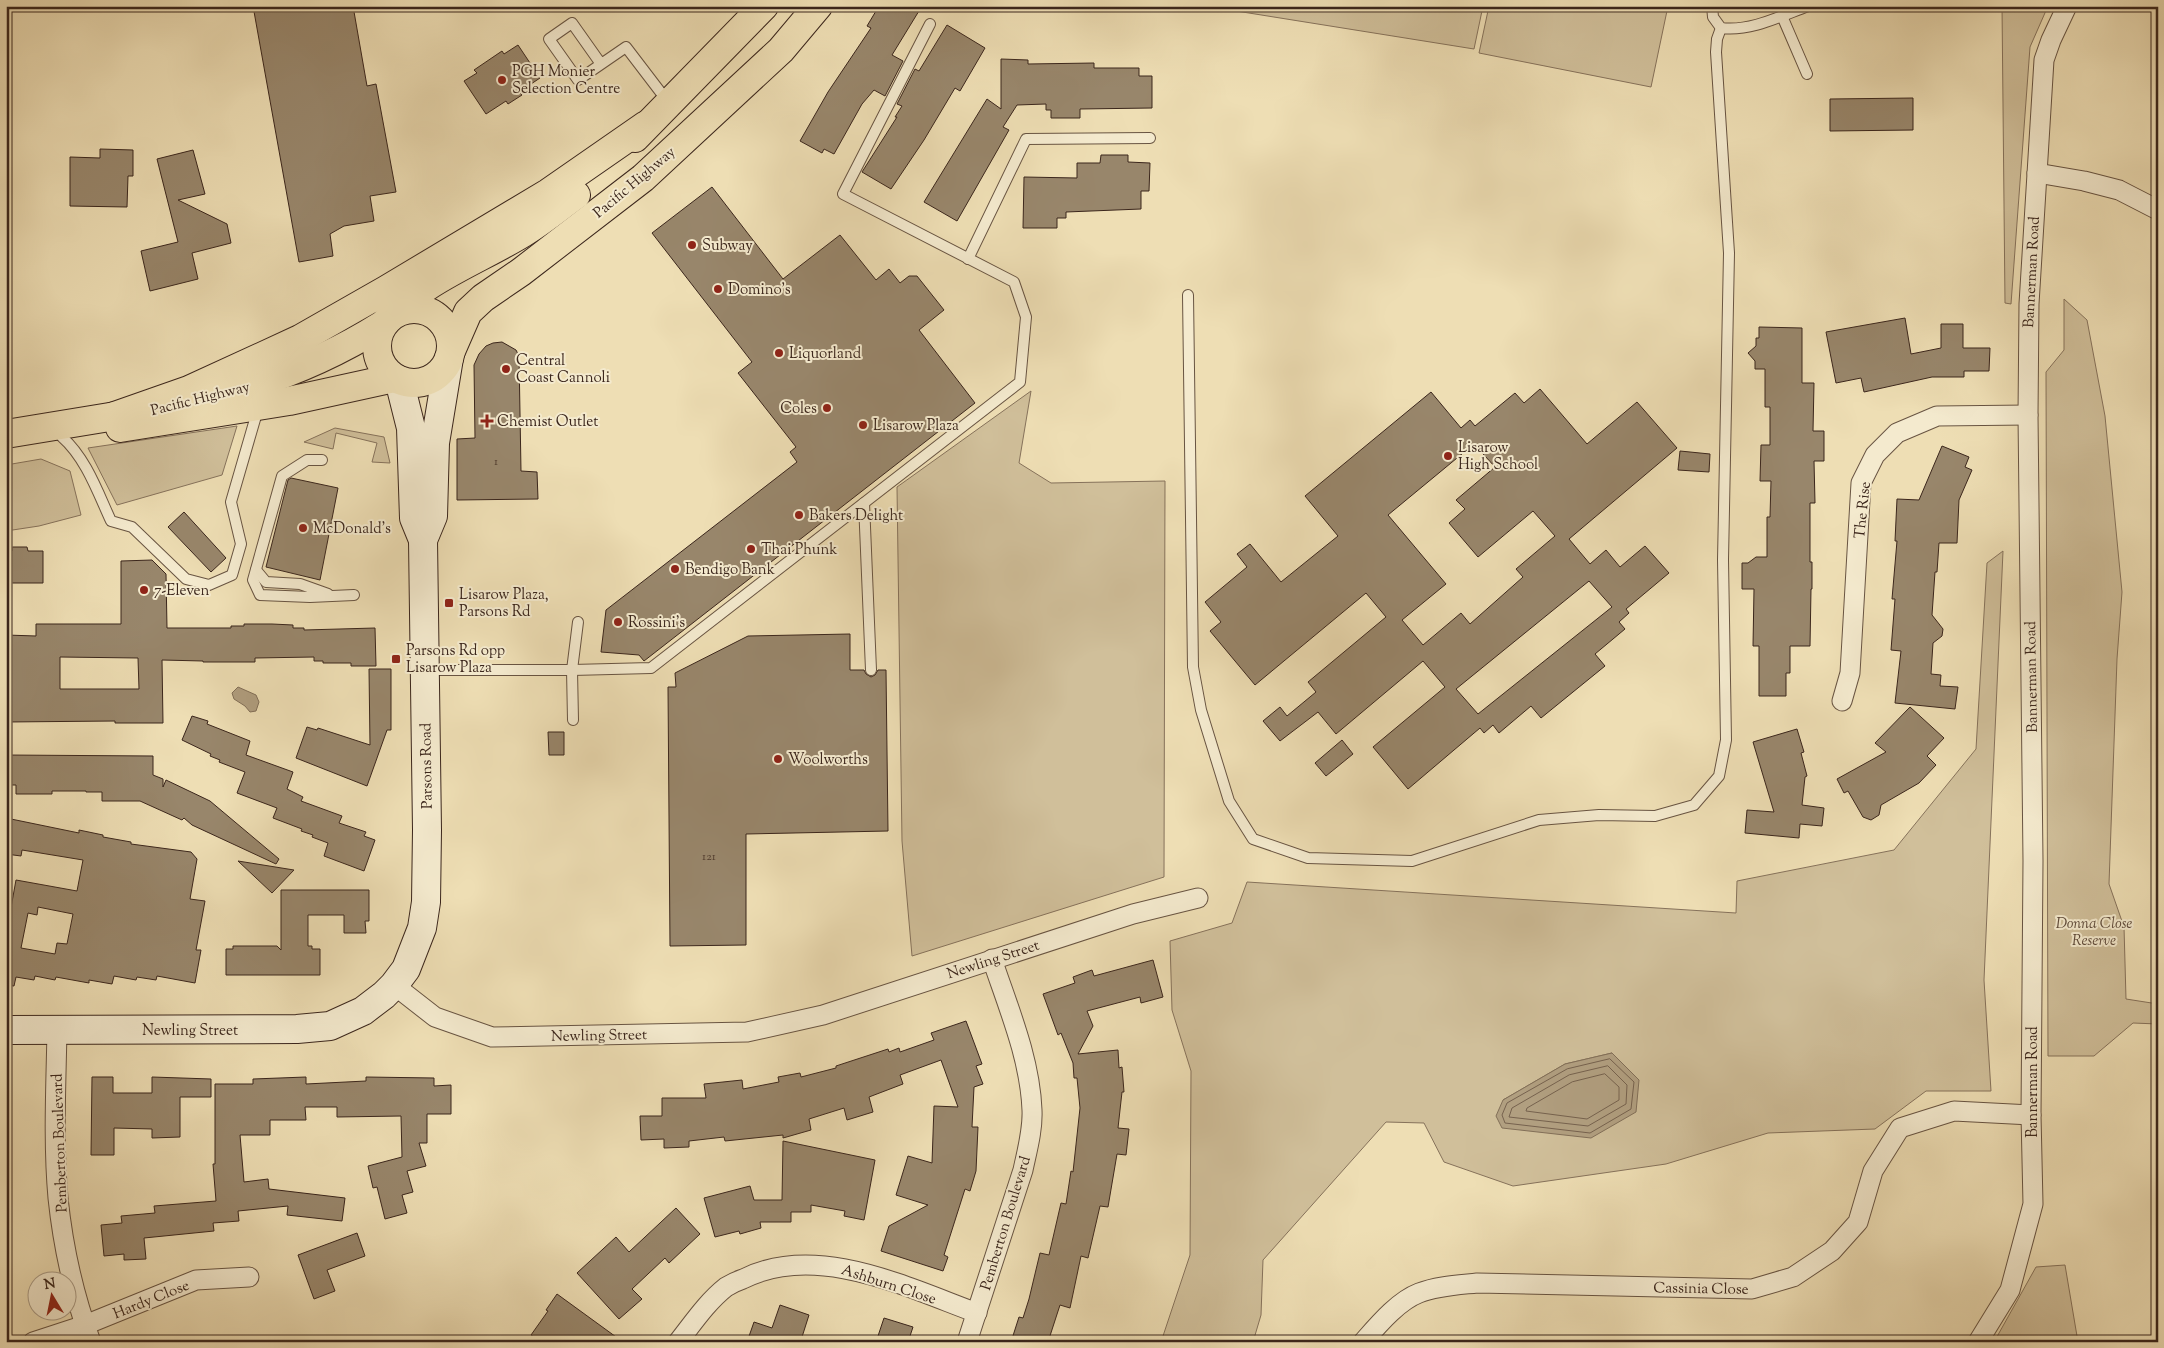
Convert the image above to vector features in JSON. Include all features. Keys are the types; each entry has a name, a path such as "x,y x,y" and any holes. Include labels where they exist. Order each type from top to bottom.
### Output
{"main road":[{"name":"Pacific Highway","path":"6,434 183,404 260,382 320,359 385,322 411,296 465,264 524,233 602,176 646,125 764,6"},
{"name":"Pacific Highway","path":"450,355 468,312 473,307 643,178 780,50 818,6"},
{"path":"112,417 189,390 300,339 548,193 646,125"},
{"path":"416,308 431,313 443,322 448,331 450,355 445,366 432,378 416,383 397,379 382,366 376,350 378,333 385,322 406,309 416,308"},
{"name":"Pacific Highway","path":"6,447 259,406 397,379"}],"street":[{"name":"Bannerman Road","path":"1978,1342 2010,1290 2033,1204 2031,1115 2033,861 2028,415 2029,304 2044,60 2067,6"},
{"path":"2037,172 2119,190 2158,210"},
{"name":"Parsons Road","path":"423,540 432,516 435,443 450,355"},
{"name":"Parsons Road","path":"394,985 406,969 422,928 426,902 427,830 423,670 425,597 423,540 414,518 411,428 397,379"},
{"name":"The Rise","path":"1842,701 1850,673 1861,483 1875,455 1897,433 1937,416 2028,415"},
{"name":"Newling Street","path":"6,1030 297,1029 330,1026 363,1011 394,985 435,1017 492,1037 747,1032 823,1016 992,958 1133,914 1198,898"},
{"name":"Pemberton Boulevard","path":"967,1342 1023,1170 1029,1141 1032,1111 1029,1079 992,958"},
{"name":"Pemberton Boulevard","path":"57,1030 56,1140 58,1197 68,1260 88,1334"},
{"name":"Cassinia Close","path":"1363,1342 1388,1314 1418,1293 1445,1286 1477,1283 1752,1289 1793,1277 1832,1251 1858,1222 1873,1171 1900,1128 1954,1111 2031,1115"},
{"name":"Ashburn Close","path":"678,1342 704,1310 727,1287 754,1273 782,1265 821,1264 858,1271 976,1313"},
{"name":"Hardy Close","path":"33,1342 88,1334 196,1280 249,1277"}],"lane":[{"path":"1712,6 1713,17 1721,28"},
{"path":"1721,28 1736,29 1782,16 1808,6"},
{"path":"1782,16 1807,74"},
{"path":"601,64 572,24 549,39 578,80 626,47 668,103"},
{"path":"423,670 651,668 1020,382 1026,317 1014,282 843,194 930,24"},
{"path":"1188,295 1193,667 1201,710 1229,801 1253,839 1308,858 1412,861 1538,820 1598,815 1655,816 1694,805 1720,776 1726,740 1723,560 1729,253 1716,52 1717,39 1721,28"},
{"path":"968,259 1026,139 1150,138"},
{"path":"62,437 85,467 111,521 132,527 186,580 209,585 232,575 241,544 231,502 259,406"},
{"path":"322,460 307,460 282,476 253,580 260,595 310,597 354,594"},
{"path":"864,503 871,670"},
{"path":"256,570 266,582 300,584 334,596"},
{"path":"573,720 572,670 578,622"}],"green space":[{"path":"1205,6 1483,6 1474,49"},
{"path":"1489,6 1668,6 1651,87 1479,53"},
{"path":"2002,6 2048,6 2030,47 2011,304 2005,303"},
{"name":"Donna Close Reserve","path":"2064,299 2087,320 2105,416 2122,592 2117,659 2109,884 2124,927 2126,999 2158,1004 2158,1024 2133,1023 2094,1056 2048,1056 2046,372 2064,350"},
{"path":"1031,391 1019,463 1051,483 1165,481 1164,877 912,956 902,841 897,487"},
{"path":"237,426 222,475 117,505 88,448"},
{"path":"335,428 384,437 390,463 372,462 377,443 336,433 333,449 304,442"},
{"path":"41,459 70,471 81,515 39,526 6,531 6,465"},
{"path":"2003,551 1984,980 1991,1091 1926,1091 1875,1129 1768,1133 1666,1164 1513,1186 1444,1162 1424,1123 1386,1122 1263,1260 1261,1315 1253,1342 1161,1342 1190,1255 1191,1071 1172,1010 1170,941 1232,923 1247,882 1736,913 1737,881 1894,850 1976,749 1987,563","holes":["1612,1053 1503,1100 1565,1064"]},
{"path":"2065,1265 2078,1342 1994,1342 2036,1267"}],"water":[{"path":"238,687 256,695 259,702 256,711 250,712 245,706 234,699 232,693"},
{"path":"1612,1053 1639,1080 1636,1112 1591,1138 1502,1128 1496,1116 1503,1100 1565,1064"}],"building":[{"path":"253,6 353,6 367,86 376,84 396,192 370,196 374,221 344,226 330,234 333,256 299,262"},
{"path":"879,6 922,6 892,55 903,61 885,96 874,90 862,104 834,154 824,149 822,153 800,141 828,92 871,28 867,26"},
{"path":"947,25 985,48 960,91 955,88 924,140 891,189 862,172 897,117 895,117 902,106 897,104 915,69 919,71"},
{"name":"PGH Monier Selection Centre","path":"518,45 540,78 519,92 522,95 508,104 506,101 486,114 464,81 477,73 474,70 502,51 504,54"},
{"path":"1001,59 1028,60 1028,64 1094,63 1094,68 1139,68 1139,76 1152,76 1152,108 1080,109 1080,118 1051,118 1051,110 1046,110 1046,104 1017,105 1003,127 1009,130 957,221 924,202 987,99 1001,109"},
{"path":"1913,98 1913,130 1830,131 1830,99"},
{"path":"100,149 133,150 133,176 128,176 127,207 70,206 70,157 100,158"},
{"path":"193,150 205,194 178,200 227,224 231,243 192,253 198,279 150,291 141,251 178,242 157,159"},
{"path":"1101,155 1128,155 1128,162 1150,163 1149,191 1141,191 1141,209 1066,212 1066,218 1057,218 1057,228 1023,228 1024,177 1077,178 1077,163 1100,163"},
{"name":"Lisarow Plaza","path":"712,187 783,279 840,235 876,280 889,269 900,283 909,276 917,276 944,310 919,330 975,403 644,661 639,655 601,652 606,610 797,462 790,452 796,447 738,373 752,362 652,233"},
{"path":"1905,318 1911,354 1941,348 1941,324 1963,324 1963,348 1990,348 1989,371 1964,371 1964,377 1932,377 1864,392 1861,378 1836,383 1826,332"},
{"path":"1759,327 1802,328 1802,383 1814,383 1813,431 1824,431 1824,461 1814,461 1815,503 1810,503 1812,589 1810,646 1790,646 1790,673 1786,673 1786,696 1759,696 1759,646 1753,646 1754,589 1742,589 1742,563 1748,563 1756,557 1767,557 1767,517 1770,517 1771,481 1760,481 1761,445 1770,445 1770,407 1765,407 1765,369 1755,369 1755,361 1748,353 1756,346 1756,338 1759,338"},
{"path":"502,342 516,350 519,356 521,471 537,472 538,499 457,500 457,439 475,438 474,365 479,354 486,346"},
{"path":"1540,389 1587,444 1637,402 1677,448 1569,539 1590,564 1606,550 1620,567 1645,546 1669,573 1626,609 1629,613 1619,622 1625,629 1595,654 1605,666 1541,718 1531,706 1499,733 1493,725 1484,733 1480,728 1408,789 1373,747 1445,687 1423,661 1336,734 1318,712 1280,741 1263,721 1280,707 1287,716 1316,692 1308,682 1386,617 1366,593 1255,685 1210,631 1221,622 1205,602 1247,567 1237,554 1250,544 1281,582 1338,536 1305,496 1431,392 1461,428 1470,420 1475,426 1515,393 1524,403","holes":["1474,444 1495,467 1456,500 1465,509 1449,523 1478,557 1533,511 1555,536 1516,569 1523,577 1470,624 1461,613 1423,645 1402,620 1446,584 1388,515","1589,581 1612,607 1478,714 1456,689"]},
{"path":"1942,446 1969,457 1965,467 1972,470 1959,500 1957,543 1939,543 1937,572 1935,572 1932,615 1943,629 1942,636 1933,643 1931,674 1941,675 1940,686 1958,687 1955,709 1895,703 1901,651 1891,650 1895,599 1892,599 1897,541 1895,541 1897,499 1919,500"},
{"path":"1680,451 1710,454 1709,472 1678,470"},
{"name":"McDonald's","path":"291,478 338,488 320,580 266,567 288,480"},
{"path":"184,512 226,558 211,572 168,527"},
{"path":"12,547 27,547 28,551 43,551 43,583 6,583 6,551 12,551"},
{"path":"152,560 166,574 167,628 231,628 231,626 244,626 244,624 272,624 293,625 293,628 304,628 304,630 375,628 376,666 351,666 351,663 323,663 323,661 314,661 314,657 255,658 255,662 162,660 163,723 115,723 115,721 6,722 6,635 36,636 36,624 121,624 121,561","holes":["60,657 138,658 139,689 60,689"]},
{"name":"Woolworths","path":"850,634 850,670 864,670 871,677 878,670 886,670 888,831 746,834 746,945 670,946 668,687 676,687 675,673 748,636"},
{"path":"369,669 391,669 391,730 387,730 367,786 296,758 307,727 317,730 318,728 370,745"},
{"path":"1910,707 1944,738 1927,756 1936,765 1919,783 1881,805 1879,815 1871,820 1863,817 1848,791 1844,793 1837,779 1886,752 1875,743"},
{"path":"192,716 208,721 207,724 250,741 246,755 293,772 287,789 303,797 301,801 342,816 339,823 366,832 364,836 375,840 364,871 324,856 328,843 312,837 313,835 301,831 302,829 273,818 277,808 237,793 245,772 219,762 220,760 210,756 211,754 182,740"},
{"path":"1797,729 1804,752 1801,753 1807,776 1805,777 1802,805 1824,808 1822,826 1800,824 1799,838 1745,833 1747,810 1774,812 1753,742"},
{"path":"548,732 564,732 564,755 549,755"},
{"path":"1342,740 1353,754 1326,776 1315,763"},
{"path":"6,755 153,756 153,775 163,779 163,787 166,780 210,801 279,859 276,864 192,825 184,818 182,820 140,801 102,801 102,792 86,791 52,791 52,794 16,794 16,785 6,785"},
{"path":"11,819 79,833 79,830 103,835 103,837 131,842 131,844 191,852 197,859 190,899 205,901 196,950 201,950 195,983 157,976 156,980 137,977 136,980 114,976 112,984 89,980 89,983 56,977 55,980 35,976 34,980 16,977 14,986 6,985 6,935 16,880 77,891 83,860 22,850 21,856 6,854","holes":["38,907 73,914 67,944 57,943 55,954 21,948 28,913 37,915"]},
{"path":"238,861 294,870 272,893"},
{"path":"281,890 369,890 369,921 365,921 366,933 344,933 344,915 308,915 308,946 312,946 312,949 320,949 320,975 226,975 226,949 233,949 233,946 277,946 281,950"},
{"path":"1153,960 1163,997 1141,1003 1140,997 1087,1011 1093,1026 1078,1054 1118,1050 1119,1068 1122,1067 1124,1092 1122,1092 1118,1128 1129,1129 1126,1155 1117,1154 1108,1207 1100,1206 1088,1258 1081,1256 1070,1308 1060,1305 1048,1342 1011,1342 1019,1317 1023,1318 1040,1253 1049,1255 1061,1203 1066,1204 1071,1171 1073,1172 1080,1108 1077,1078 1074,1078 1073,1063 1061,1033 1058,1035 1043,994 1075,983 1073,977 1092,970 1094,976"},
{"path":"966,1021 982,1064 976,1066 983,1084 974,1087 972,1127 978,1127 976,1171 970,1191 965,1189 944,1255 948,1257 943,1271 881,1251 889,1226 928,1205 896,1195 908,1156 932,1163 934,1106 958,1107 941,1060 900,1075 903,1084 869,1097 873,1112 847,1120 844,1108 809,1119 811,1130 783,1138 783,1135 725,1141 724,1137 689,1141 689,1147 664,1148 664,1139 641,1140 640,1116 662,1116 662,1098 706,1098 704,1084 742,1080 743,1089 779,1082 778,1077 800,1073 801,1077 836,1068 836,1066 888,1049 889,1052 899,1048 900,1052 934,1040 931,1033"},
{"path":"92,1077 113,1077 113,1093 152,1093 152,1077 211,1079 211,1097 180,1097 180,1137 152,1138 152,1129 114,1128 114,1155 91,1155"},
{"path":"306,1077 306,1084 366,1081 366,1077 434,1078 434,1086 451,1085 451,1114 427,1114 427,1143 419,1143 426,1166 407,1171 413,1192 402,1195 407,1213 385,1219 377,1187 373,1188 368,1166 402,1157 401,1116 337,1117 337,1107 305,1107 306,1120 270,1120 270,1135 240,1135 244,1182 268,1179 269,1189 345,1198 342,1221 287,1215 288,1206 238,1211 239,1221 213,1223 214,1231 144,1238 146,1259 124,1260 124,1254 104,1256 101,1225 122,1223 121,1216 155,1213 154,1206 216,1201 213,1164 215,1164 215,1084 253,1084 253,1079"},
{"path":"783,1141 875,1160 864,1220 844,1216 845,1211 811,1205 811,1212 791,1212 791,1222 760,1222 761,1228 740,1234 739,1231 715,1237 704,1198 750,1186 754,1200 782,1200"},
{"path":"676,1208 700,1234 669,1263 665,1258 632,1289 642,1299 619,1319 577,1273 616,1237 629,1252"},
{"path":"357,1233 365,1256 327,1270 335,1291 314,1299 298,1255"},
{"path":"557,1294 623,1342 541,1342 531,1335 548,1311 546,1310"},
{"path":"780,1305 809,1315 802,1337 804,1342 747,1342 754,1322 772,1328"},
{"path":"884,1318 913,1327 908,1342 876,1342"}],"place":[{"name":"PGH Monier Selection Centre","path":"502,80"},
{"name":"Subway","path":"692,245"},
{"name":"Domino's","path":"718,289"},
{"name":"Liquorland","path":"779,353"},
{"name":"Central Coast Cannoli","path":"506,369"},
{"name":"Coles","path":"827,408"},
{"name":"Chemist Outlet","path":"487,421"},
{"name":"Lisarow Plaza","path":"863,425"},
{"name":"Lisarow High School","path":"1448,456"},
{"name":"Bakers Delight","path":"799,515"},
{"name":"McDonald's","path":"303,528"},
{"name":"Thai Phunk","path":"751,549"},
{"name":"Bendigo Bank","path":"675,569"},
{"name":"7-Eleven","path":"144,590"},
{"name":"Lisarow Plaza, Parsons Rd","path":"449,603"},
{"name":"Rossini's","path":"618,622"},
{"name":"Parsons Rd opp Lisarow Plaza","path":"396,659"},
{"name":"Woolworths","path":"778,759"}]}
